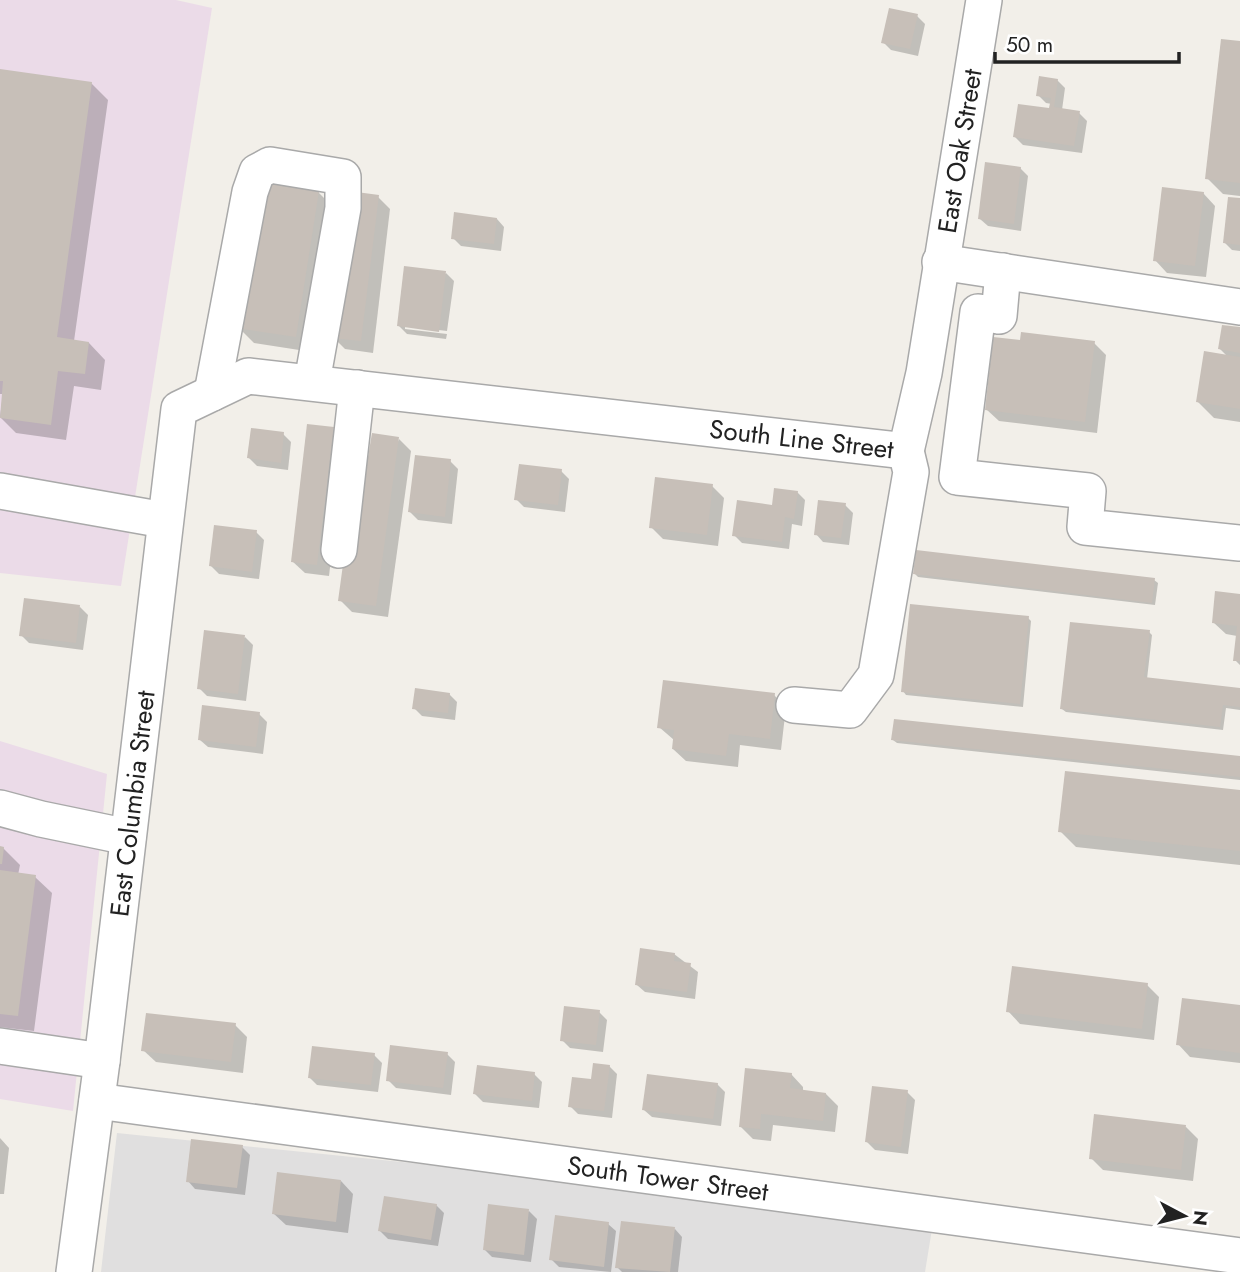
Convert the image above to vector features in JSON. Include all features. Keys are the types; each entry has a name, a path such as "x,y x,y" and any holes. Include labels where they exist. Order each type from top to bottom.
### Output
{"street":[{"name":"East Oak Street","path":"940,262 984,0"},
{"path":"212,393 250,192 257,172 270,166 343,177 343,208 312,383"},
{"path":"940,262 1240,307"},
{"name":"South Line Street","path":"248,376 906,451 924,373 940,262"},
{"path":"1003,271 999,316 978,312 957,477 1088,491 1086,527 1240,542"},
{"name":"East Columbia Street","path":"74,1272 102,1061 179,409 248,376"},
{"path":"339,550 357,388"},
{"path":"794,705 850,710 877,675 911,472 906,451"},
{"path":"0,491 164,520"},
{"path":"0,808 128,837"},
{"path":"0,1046 102,1061"},
{"name":"South Tower Street","path":"97,1101 1240,1256"}],"shaded area":[{"path":"0,0 176,0 212,8 121,586 0,573"},
{"path":"0,741 107,774 73,1111 0,1099"},
{"path":"117,1133 540,1176 932,1229 925,1272 101,1272"}],"building":[{"path":"889,8 918,14 910,49 881,43"},
{"path":"1221,39 1240,41 1240,183 1205,179"},
{"path":"0,69 92,82 57,337 89,342 85,374 58,371 51,425 0,418 3,381 0,381"},
{"path":"1039,76 1058,79 1054,107 1080,111 1074,146 1013,137 1018,104 1049,108 1051,98 1036,96"},
{"path":"985,162 1021,167 1014,224 978,219"},
{"path":"259,181 319,191 296,337 236,328"},
{"path":"1162,187 1204,192 1195,266 1153,261"},
{"path":"349,191 379,195 361,341 331,338"},
{"path":"1228,197 1240,198 1240,245 1223,243"},
{"path":"454,212 497,218 494,244 451,239"},
{"path":"404,266 446,271 439,332 397,326"},
{"path":"1222,325 1240,327 1240,353 1218,349"},
{"path":"1021,332 1095,341 1085,422 985,410 993,337 1020,340"},
{"path":"1204,351 1240,357 1240,409 1196,402"},
{"path":"307,424 334,427 317,565 291,562"},
{"path":"251,428 284,432 281,463 247,458"},
{"path":"372,433 399,437 376,606 338,601 358,455 368,457"},
{"path":"415,455 451,459 445,517 408,512"},
{"path":"519,464 562,469 558,505 514,500"},
{"path":"655,477 713,484 707,535 649,528"},
{"path":"774,488 798,491 794,519 785,517 782,542 732,536 737,500 772,505"},
{"path":"818,500 846,503 841,538 814,535"},
{"path":"214,525 257,530 252,572 209,566"},
{"path":"916,550 1155,578 1152,603 913,574"},
{"path":"1215,591 1240,594 1240,661 1233,661 1237,626 1212,623"},
{"path":"24,598 80,605 76,643 19,636"},
{"path":"910,604 1029,616 1020,704 901,692"},
{"path":"1070,622 1150,630 1144,677 1240,688 1240,707 1223,705 1220,727 1060,709"},
{"path":"204,630 245,635 238,694 197,689"},
{"path":"663,680 775,693 770,739 729,734 726,756 672,749 674,730 657,728"},
{"path":"415,688 450,693 448,713 412,709"},
{"path":"202,705 260,712 256,747 198,740"},
{"path":"894,719 1240,756 1240,777 891,740"},
{"path":"1065,771 1240,790 1240,851 1058,832"},
{"path":"0,846 4,847 2,864 0,864"},
{"path":"0,870 36,875 18,1016 0,1014"},
{"path":"640,948 675,953 674,961 691,963 687,992 635,985"},
{"path":"1012,966 1148,983 1142,1029 1006,1012"},
{"path":"1182,998 1240,1005 1240,1053 1176,1045"},
{"path":"564,1006 600,1010 596,1045 560,1041"},
{"path":"146,1013 236,1023 231,1062 141,1051"},
{"path":"390,1045 448,1052 443,1088 386,1081"},
{"path":"312,1046 375,1053 371,1085 308,1078"},
{"path":"593,1063 610,1065 604,1111 568,1107 572,1077 591,1079"},
{"path":"477,1065 535,1072 532,1101 473,1094"},
{"path":"745,1068 792,1073 790,1088 826,1093 823,1121 761,1114 760,1129 739,1127"},
{"path":"647,1074 718,1083 713,1119 642,1110"},
{"path":"872,1086 908,1090 901,1147 865,1142"},
{"path":"1094,1114 1186,1125 1181,1170 1089,1159"},
{"path":"191,1139 243,1145 237,1188 186,1182"},
{"path":"277,1172 341,1180 336,1222 272,1214"},
{"path":"384,1196 437,1204 431,1240 378,1231"},
{"path":"488,1204 529,1209 524,1255 483,1250"},
{"path":"555,1215 609,1222 604,1267 549,1260"},
{"path":"621,1221 675,1227 670,1272 615,1268"}]}
